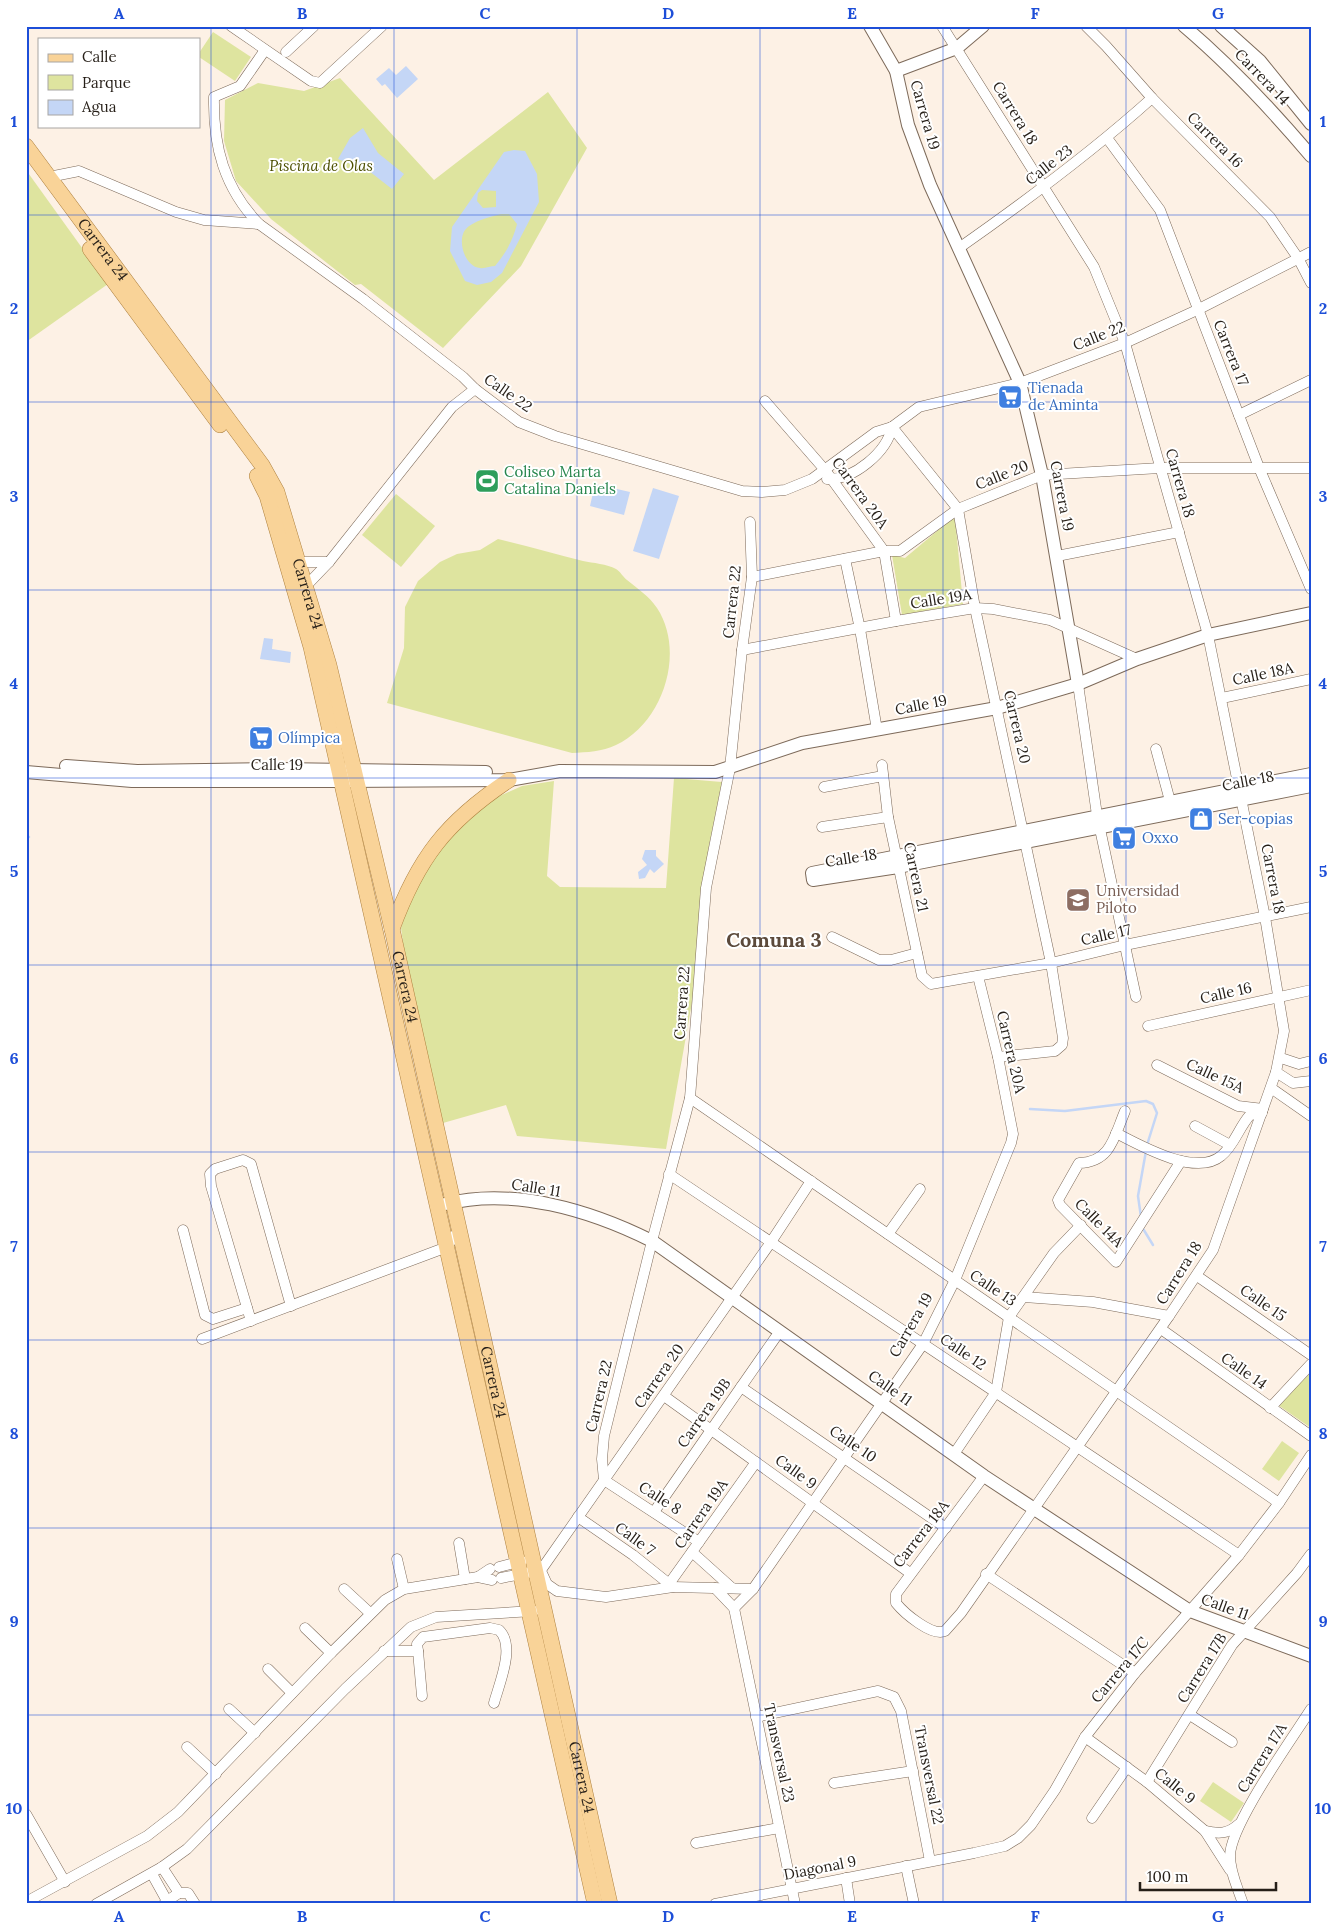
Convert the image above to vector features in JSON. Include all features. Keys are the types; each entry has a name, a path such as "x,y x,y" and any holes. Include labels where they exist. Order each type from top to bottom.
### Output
{"main road":[{"name":"Carrera 24","path":"26,146 262,465 277,492 329,665 348,776 446,1247 530,1567"},
{"name":"Carrera 24","path":"26,160 161,347 251,465 267,496 296,589 392,929 459,1229 530,1567 594,1904"},
{"path":"392,929 406,892 424,858 448,828 477,802 509,780"},
{"name":"Carrera 24","path":"537,1611 610,1904"}],"street":[{"path":"231,26 312,81 320,84 370,30 382,26"},
{"path":"286,52 314,26"},
{"name":"Carrera 19","path":"870,26 896,71 908,125 930,185 1020,383 1042,474 1069,627 1099,821 1136,998"},
{"name":"Carrera 18","path":"933,1632 942,1632 949,1628 986,1574 1035,1509 1197,1276 1219,1234 1271,1088 1281,1058 1284,1031 1265,917 1208,635 1125,343 1094,268 942,26"},
{"path":"896,71 956,48 983,26"},
{"name":"Carrera 16","path":"1086,26 1152,98 1270,217 1298,258 1311,283"},
{"name":"Carrera 14","path":"1184,26 1211,49 1273,112 1311,156"},
{"name":"Carrera 14","path":"1221,26 1260,61 1311,124"},
{"name":"Calle 22","path":"265,50 240,86 214,96 214,116 223,172 248,213 259,224 363,299 519,422 555,436 742,491 785,490 812,479 876,432 892,427 919,407 1020,383 1125,343 1197,310 1311,252"},
{"name":"Calle 23","path":"959,248 1045,188 1107,138 1152,98"},
{"name":"Carrera 17","path":"1107,138 1160,210 1260,470 1311,589"},
{"path":"50,177 78,171 194,218 259,224"},
{"path":"1239,415 1311,380"},
{"path":"306,586 329,562 452,407 475,389"},
{"name":"Carrera 20A","path":"765,401 825,470 884,551 896,621"},
{"name":"Calle 22","path":"812,479 832,479 844,476 875,457 888,442 892,427"},
{"name":"Carrera 20","path":"892,427 958,509 976,608 1026,837 1051,963 1063,1038 1062,1045 1055,1051 998,1057"},
{"name":"Calle 20","path":"752,576 845,560 884,551 900,551 958,509 1042,474 1160,468 1260,470 1311,468"},
{"name":"Carrera 22","path":"604,1480 602,1459 604,1436 669,1174 690,1098 706,888 730,768 742,650 752,576 750,522"},
{"path":"1057,556 1179,532"},
{"path":"845,560 860,629 877,730"},
{"path":"299,562 329,562"},
{"name":"Calle 19A","path":"742,650 976,608 993,609 1050,620 1137,659"},
{"name":"Calle 19","path":"425,776 509,780 528,775 567,771 714,772 802,743 997,708 1078,684 1137,659 1208,635 1311,613"},
{"name":"Calle 18A","path":"1222,698 1311,679"},
{"path":"1156,749 1170,801"},
{"name":"Calle 19","path":"26,763 137,771 280,769 348,776"},
{"name":"Carrera 21","path":"882,765 888,816 917,953 924,981 937,985"},
{"name":"Calle 19","path":"26,772 132,781 517,773 528,775"},
{"name":"Calle 18","path":"897,862 812,873 813,880 1241,793 1311,774"},
{"path":"824,787 883,776"},
{"name":"Calle 18","path":"1099,821 1170,801 1311,786"},
{"path":"822,827 888,816"},
{"name":"Calle 17","path":"937,985 1051,963 1311,907"},
{"path":"832,937 879,960 891,960 917,953"},
{"name":"Carrera 20A","path":"978,976 998,1057 1013,1134"},
{"name":"Calle 16","path":"1148,1026 1311,990"},
{"path":"1281,1058 1299,1064 1311,1061"},
{"name":"Calle 15A","path":"1157,1065 1238,1106 1262,1111"},
{"path":"1276,1072 1293,1083 1311,1082"},
{"path":"1271,1088 1311,1116"},
{"name":"Calle 13","path":"690,1098 1279,1503"},
{"path":"1125,1111 1116,1132 1146,1147 1181,1160 1202,1164 1210,1163 1222,1156 1250,1115 1262,1111"},
{"path":"1195,1126 1230,1144"},
{"name":"Calle 14A","path":"1116,1132 1104,1156 1092,1162 1079,1163 1058,1197 1060,1205 1116,1262 1137,1232 1181,1160"},
{"name":"Carrera 19","path":"753,1589 923,1344 955,1280 1013,1134"},
{"path":"250,1321 209,1178 215,1169 243,1160 250,1164 257,1182 291,1306"},
{"name":"Calle 12","path":"669,1174 1240,1555"},
{"name":"Carrera 20","path":"530,1567 578,1518 771,1242 811,1181"},
{"path":"888,1234 920,1189"},
{"name":"Calle 11","path":"437,1206 453,1202 486,1199 532,1200 608,1221 652,1241 984,1476 1190,1612 1311,1656"},
{"path":"954,1454 996,1392 1009,1317 1054,1252 1081,1225"},
{"path":"202,1339 446,1247 459,1229"},
{"path":"183,1230 205,1315 213,1319 247,1308"},
{"name":"Calle 15","path":"1197,1276 1311,1355"},
{"path":"1024,1296 1093,1302 1170,1316"},
{"name":"Calle 14","path":"1160,1329 1311,1436"},
{"name":"Carrera 19B","path":"654,1512 780,1331"},
{"path":"1270,1408 1311,1364"},
{"name":"Calle 10","path":"741,1387 844,1456 946,1528"},
{"name":"Calle 9","path":"664,1396 910,1573"},
{"name":"Carrera 17C","path":"930,1861 1005,1846 1018,1838 1031,1825 1055,1790 1085,1737 1135,1673 1240,1555 1279,1503 1311,1455"},
{"name":"Carrera 19A","path":"671,1585 756,1462"},
{"name":"Carrera 18A","path":"933,1632 904,1612 896,1603 896,1594 984,1476"},
{"name":"Calle 8","path":"604,1480 699,1542"},
{"name":"Calle 7","path":"578,1518 633,1555 671,1585"},
{"path":"459,1543 465,1579"},
{"path":"692,1552 732,1588"},
{"name":"Carrera 17B","path":"1147,1782 1232,1646 1298,1573 1311,1554"},
{"path":"397,1559 404,1589"},
{"path":"26,1902 147,1836 178,1812 370,1613 404,1589 478,1577 497,1579 530,1567"},
{"path":"478,1577 495,1568 530,1567 547,1584 565,1593 606,1597 671,1585 753,1589"},
{"path":"986,1574 1135,1673"},
{"path":"714,1588 734,1608 753,1589"},
{"path":"344,1589 370,1613"},
{"name":"Transversal 23","path":"734,1608 795,1904"},
{"path":"96,1904 152,1874 187,1849 384,1651 411,1627 436,1617 537,1611"},
{"path":"305,1628 331,1652"},
{"path":"422,1696 418,1641 423,1637 490,1628 499,1630 505,1640 506,1653 494,1703"},
{"path":"384,1651 418,1651"},
{"path":"268,1669 292,1693"},
{"name":"Transversal 22","path":"756,1717 878,1691 894,1697 902,1711 930,1861"},
{"path":"229,1709 255,1733"},
{"name":"Carrera 17A","path":"1232,1872 1231,1845 1240,1824 1311,1709"},
{"path":"1190,1715 1232,1742"},
{"name":"Calle 9","path":"1085,1737 1147,1782 1205,1831 1232,1872"},
{"path":"187,1747 216,1774"},
{"path":"1092,1818 1127,1767"},
{"path":"834,1784 913,1771"},
{"path":"26,1814 65,1882"},
{"path":"1205,1831 1220,1834 1233,1830 1240,1824"},
{"path":"696,1843 779,1828"},
{"name":"Diagonal 9","path":"715,1904 930,1861"},
{"path":"906,1866 914,1904"},
{"path":"162,1867 179,1893"},
{"path":"1232,1872 1242,1904"},
{"path":"152,1874 165,1902 179,1893 188,1892 195,1904"},
{"path":"846,1878 850,1904"}],"green space":[{"path":"213,32 251,57 235,81 200,58 200,52"},
{"name":"Piscina de Olas","path":"340,78 434,180 548,92 587,148 521,266 443,348 361,284 355,285 271,219 236,181 224,141 225,100 258,83 304,91"},
{"path":"26,170 108,284 26,342"},
{"path":"396,494 435,526 401,567 362,535"},
{"path":"955,516 963,604 902,615 892,555 905,558"},
{"path":"498,539 612,567 647,596 657,608 665,626 669,645 669,665 665,685 657,704 632,735 611,747 589,752 572,753 387,703 404,648 405,607 418,581 440,562 457,554 480,550"},
{"path":"674,778 722,782 701,898 696,980 666,1149 517,1136 506,1105 443,1123 405,958 401,928 415,885 452,832 484,803 522,786 554,781 547,876 560,887 666,888"},
{"path":"1311,1372 1311,1428 1278,1405"},
{"path":"1282,1441 1299,1453 1279,1481 1262,1469"},
{"path":"1213,1782 1244,1803 1231,1822 1200,1801"}],"water":[{"path":"406,66 418,79 397,98 385,84 382,86 376,79 389,68 396,75"},
{"path":"363,128 378,153 404,174 392,189 369,171 338,159 350,138"},
{"path":"514,150 525,151 537,174 539,202 502,273 491,282 477,285 465,281 450,251 452,227 504,152","holes":["482,190 496,191 496,207 483,208 477,201 478,193","501,214 509,214 517,224 509,246 495,266 475,267 470,263 462,247 465,230 477,222"]},
{"path":"595,484 630,492 624,515 590,506"},
{"path":"653,488 679,496 659,559 633,551"},
{"path":"264,638 273,639 272,649 291,652 290,663 260,659"},
{"path":"645,850 656,850 656,856 664,864 654,873 650,869 645,878 639,879 638,872 647,865 642,859"}],"waterway":[{"path":"1030,1109 1065,1111 1146,1101 1153,1104 1157,1113 1147,1145"},
{"path":"1141,1217 1138,1196 1146,1151"},
{"path":"1142,1227 1153,1245"}],"place":[{"name":"Tienada de Aminta","path":"1010,397"},
{"name":"Coliseo Marta Catalina Daniels","path":"487,481"},
{"name":"Olímpica","path":"261,738"},
{"name":"Ser-copias","path":"1201,819"},
{"name":"Oxxo","path":"1124,838"},
{"name":"Universidad Piloto","path":"1078,900"}],"district":[{"name":"Comuna 3","path":"774,940"}]}
